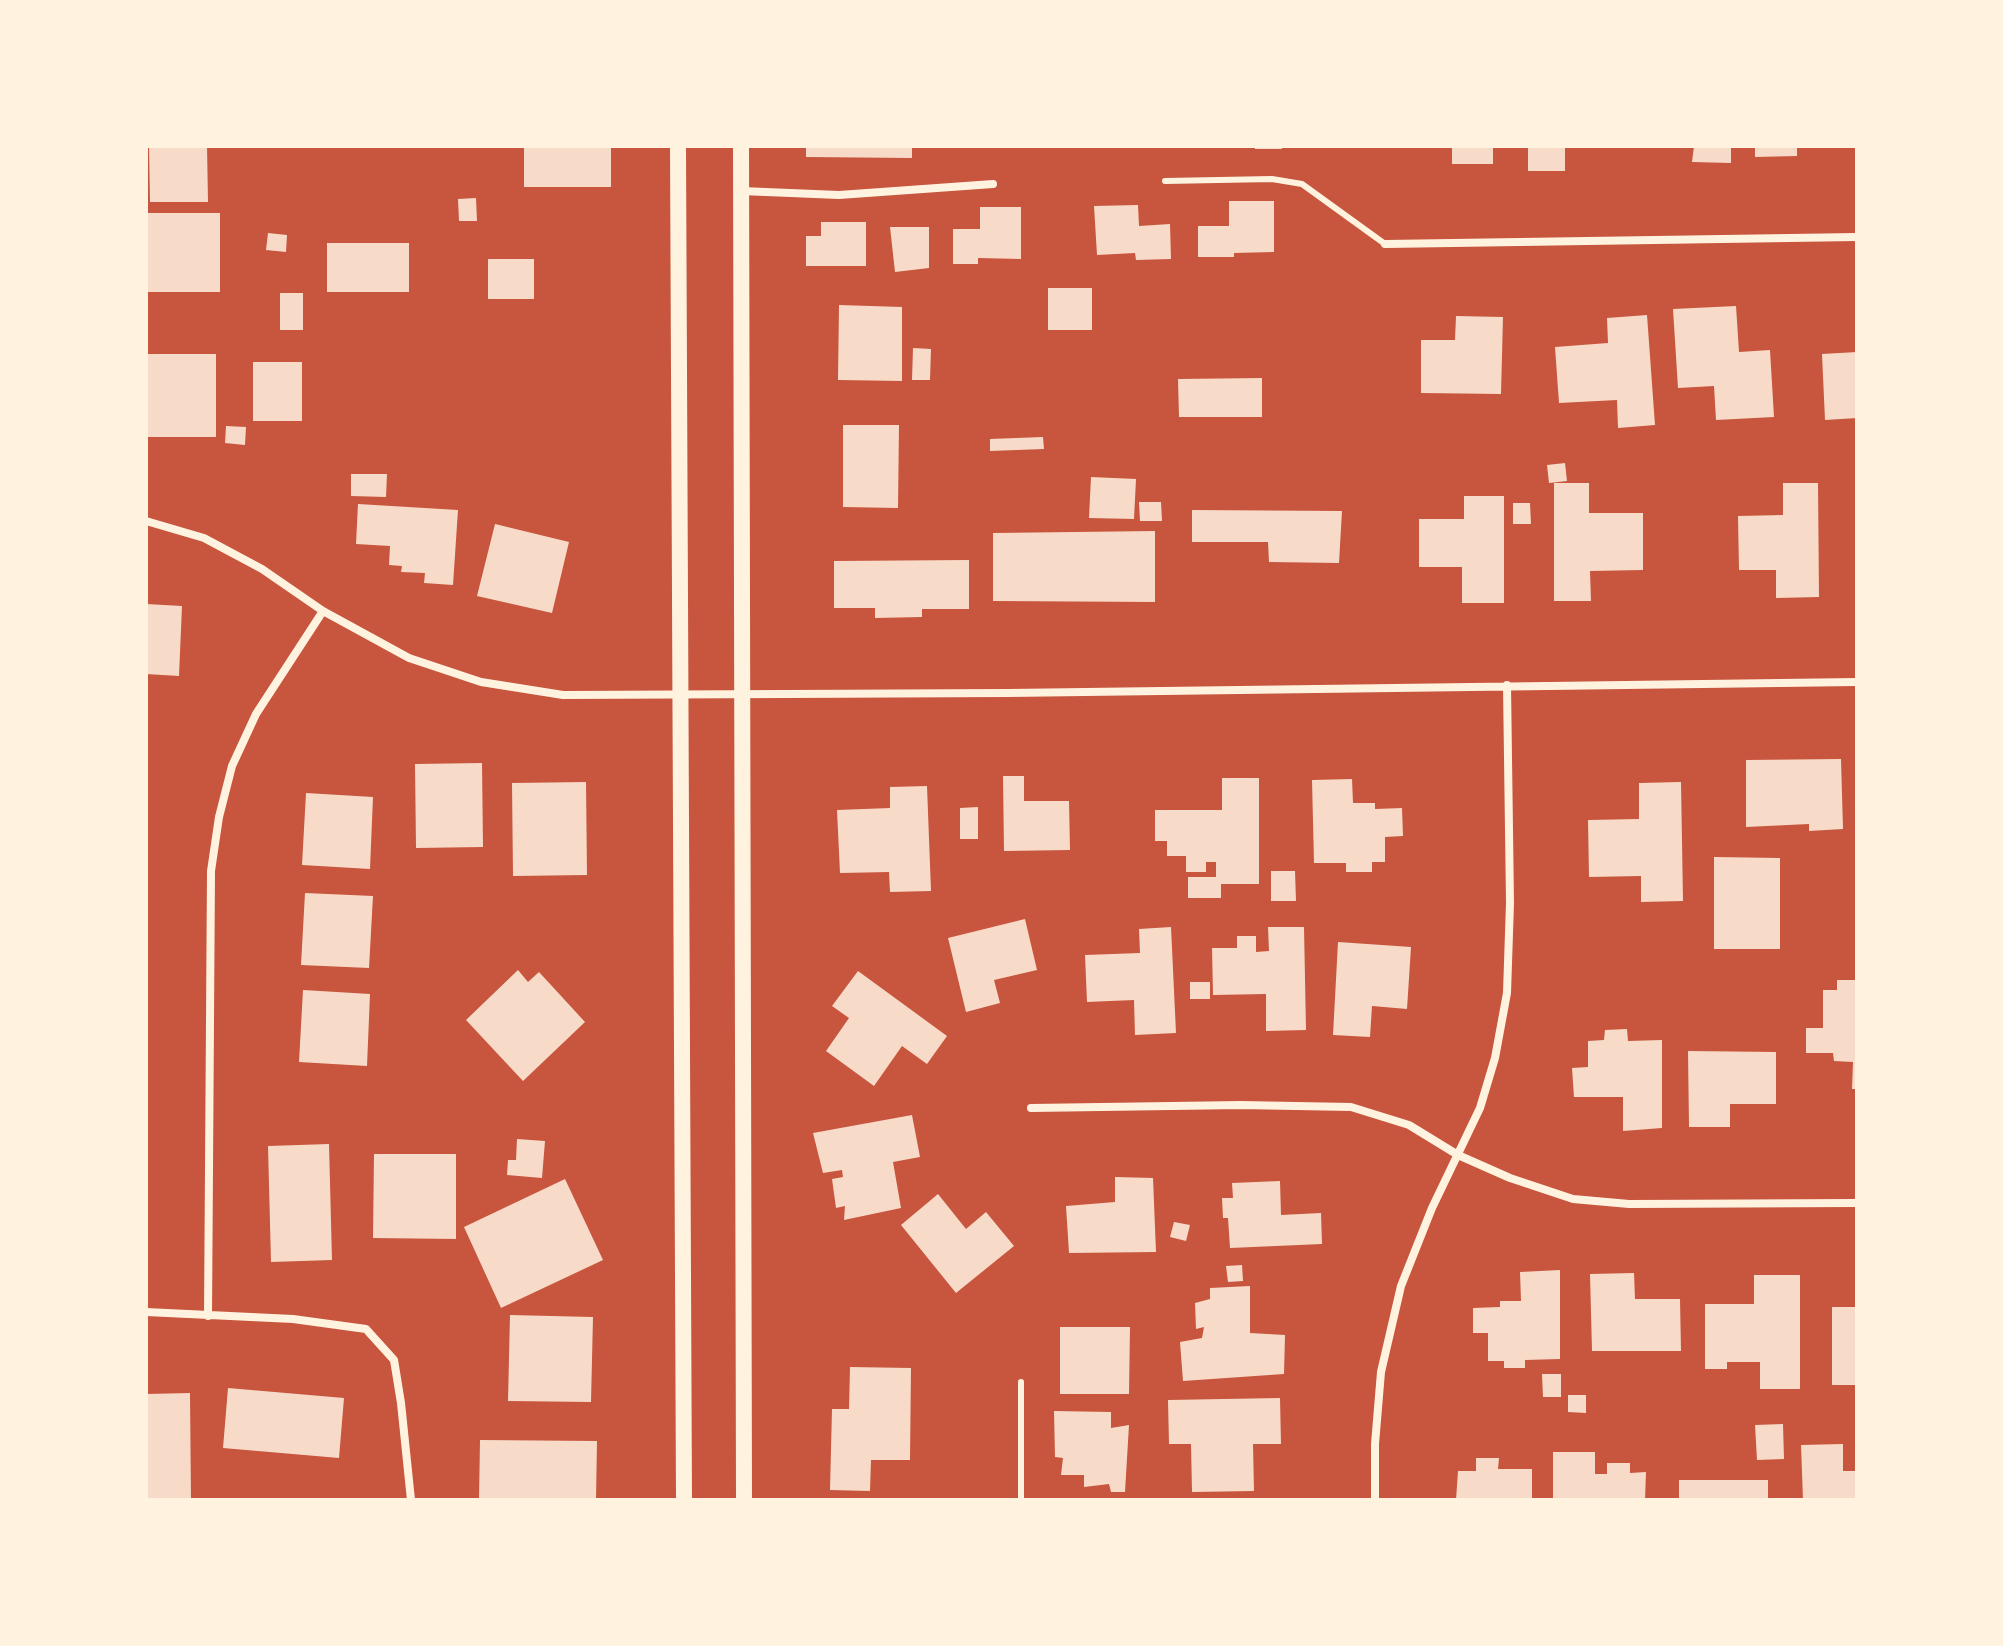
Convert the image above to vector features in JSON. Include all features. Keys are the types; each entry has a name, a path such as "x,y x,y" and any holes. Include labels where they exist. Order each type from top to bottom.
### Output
{"main road":[{"path":"678,146 684,1500"},
{"path":"741,146 744,1500"}],"street":[{"path":"741,191 839,195 993,184"},
{"path":"1385,244 1857,237"},
{"path":"146,521 204,538 262,569 323,611 409,658 481,682 563,695 1008,693 1857,682"},
{"path":"208,1316 211,871 217,831 232,766 256,714 323,611"},
{"path":"1375,1500 1375,1444 1381,1372 1401,1286 1432,1208 1480,1108 1495,1058 1507,993 1510,888 1507,685"},
{"path":"1031,1108 1351,1107 1409,1125 1458,1155 1510,1178 1573,1199 1629,1204 1857,1203"},
{"path":"146,1312 293,1319 366,1329 394,1360 411,1500"}],"lane":[{"path":"1165,181 1272,179 1302,184 1385,244"},
{"path":"1021,1382 1021,1500"}],"building":[{"path":"149,146 207,146 208,202 150,202"},
{"path":"524,146 611,146 611,187 524,187"},
{"path":"806,146 912,146 912,158 806,157"},
{"path":"1255,146 1282,146 1282,149 1255,149"},
{"path":"1452,146 1493,146 1493,164 1452,164"},
{"path":"1528,146 1565,146 1565,171 1528,171"},
{"path":"1694,146 1731,146 1731,163 1692,162"},
{"path":"1755,146 1797,146 1797,156 1755,157"},
{"path":"476,198 477,221 459,221 458,199"},
{"path":"1229,201 1274,201 1274,252 1198,257 1198,226 1229,226"},
{"path":"1138,205 1139,226 1170,224 1171,259 1136,260 1135,253 1097,255 1094,206"},
{"path":"980,207 1021,207 1021,259 978,258 978,264 953,264 953,229 980,229"},
{"path":"147,213 220,213 220,292 148,292"},
{"path":"821,222 866,222 866,266 806,266 806,236 821,236"},
{"path":"890,227 929,227 929,268 895,272"},
{"path":"268,233 287,235 286,252 266,250"},
{"path":"327,243 409,243 409,292 327,292"},
{"path":"488,259 534,259 534,299 488,299"},
{"path":"1048,288 1092,288 1092,330 1048,330"},
{"path":"280,293 303,293 303,330 280,330"},
{"path":"839,305 902,307 902,381 838,380"},
{"path":"1736,306 1739,352 1770,350 1774,417 1716,420 1714,386 1678,388 1673,309"},
{"path":"1647,315 1655,425 1618,428 1617,400 1559,403 1555,347 1608,343 1607,318"},
{"path":"1456,316 1503,317 1501,394 1421,393 1421,340 1455,340"},
{"path":"913,348 931,349 930,380 912,380"},
{"path":"1857,352 1857,418 1825,420 1822,354"},
{"path":"146,354 216,354 216,437 146,437"},
{"path":"253,362 302,362 302,421 253,421"},
{"path":"1262,378 1262,417 1179,417 1178,379"},
{"path":"843,425 899,425 898,508 843,507"},
{"path":"226,426 246,427 245,445 225,443"},
{"path":"1043,437 1044,449 990,451 990,439"},
{"path":"1565,463 1567,481 1549,483 1547,465"},
{"path":"351,474 387,474 386,497 351,496"},
{"path":"1091,477 1136,479 1134,519 1089,518"},
{"path":"1554,483 1589,483 1589,513 1643,513 1643,570 1590,571 1591,601 1554,601"},
{"path":"1783,483 1818,483 1819,597 1776,598 1776,570 1739,570 1738,516 1783,515"},
{"path":"1464,496 1504,496 1504,603 1462,603 1462,567 1419,567 1419,519 1464,519"},
{"path":"1139,502 1161,502 1162,521 1140,521"},
{"path":"1513,503 1530,503 1531,524 1513,524"},
{"path":"358,504 458,510 453,585 424,583 425,573 401,572 402,566 389,565 390,546 356,544"},
{"path":"1192,510 1342,511 1339,563 1269,562 1268,542 1192,542"},
{"path":"495,524 569,542 552,613 477,596"},
{"path":"1155,531 1155,602 993,601 993,533"},
{"path":"969,560 969,609 922,609 922,617 875,618 875,608 834,608 834,561"},
{"path":"146,604 182,606 179,676 146,674"},
{"path":"1841,759 1843,829 1809,831 1809,824 1746,827 1746,760"},
{"path":"482,763 483,847 416,848 415,764"},
{"path":"1003,776 1024,776 1024,801 1069,801 1070,850 1004,851"},
{"path":"1222,778 1259,778 1259,884 1221,884 1221,898 1188,898 1188,877 1216,877 1216,862 1206,862 1206,872 1186,872 1186,856 1167,856 1167,841 1155,841 1155,810 1222,810"},
{"path":"1352,779 1353,803 1375,803 1375,809 1402,808 1403,836 1385,837 1385,862 1372,862 1372,872 1346,872 1346,863 1314,863 1312,780"},
{"path":"586,782 587,875 513,876 512,783"},
{"path":"1681,782 1683,901 1641,902 1641,876 1589,877 1588,820 1639,819 1639,783"},
{"path":"927,786 931,891 890,892 889,872 840,873 837,810 890,808 890,787"},
{"path":"306,793 373,797 370,869 302,865"},
{"path":"978,807 978,839 960,839 960,808"},
{"path":"1714,857 1780,858 1780,949 1714,949"},
{"path":"1271,871 1295,871 1296,901 1271,901"},
{"path":"305,893 373,896 369,968 301,965"},
{"path":"1025,919 1037,970 994,980 1000,1003 966,1012 948,938"},
{"path":"1171,927 1176,1033 1135,1035 1134,1000 1087,1002 1085,955 1140,953 1139,929"},
{"path":"1268,927 1304,927 1306,1030 1266,1031 1266,994 1213,995 1212,948 1237,948 1237,936 1256,936 1256,952 1269,951"},
{"path":"1338,942 1411,947 1407,1009 1372,1006 1370,1037 1333,1035"},
{"path":"518,970 528,982 539,972 585,1022 523,1081 466,1020"},
{"path":"858,971 947,1036 927,1064 902,1046 874,1086 826,1051 849,1018 832,1006"},
{"path":"1837,980 1857,980 1857,1089 1852,1089 1853,1062 1834,1061 1833,1053 1806,1053 1806,1028 1823,1028 1823,990 1837,990"},
{"path":"1190,982 1210,982 1210,999 1190,999"},
{"path":"303,990 370,994 367,1066 299,1062"},
{"path":"1627,1029 1628,1041 1662,1040 1662,1128 1623,1131 1623,1097 1574,1097 1572,1068 1588,1067 1588,1041 1604,1040 1605,1030"},
{"path":"1688,1051 1776,1052 1776,1104 1730,1104 1730,1127 1689,1127"},
{"path":"912,1115 920,1157 893,1162 901,1208 844,1220 845,1206 836,1208 832,1179 843,1177 842,1170 823,1173 813,1133"},
{"path":"517,1139 545,1141 542,1178 507,1175 508,1160 516,1160"},
{"path":"329,1144 332,1260 271,1262 268,1146"},
{"path":"374,1154 456,1154 456,1239 373,1238"},
{"path":"1115,1177 1153,1178 1156,1252 1069,1253 1066,1206 1115,1202"},
{"path":"565,1179 603,1260 501,1308 464,1227"},
{"path":"1280,1181 1281,1215 1321,1213 1322,1244 1230,1248 1228,1218 1223,1218 1222,1198 1233,1198 1232,1183"},
{"path":"938,1194 966,1229 986,1212 1014,1246 956,1293 901,1225"},
{"path":"1174,1222 1190,1225 1186,1241 1170,1237"},
{"path":"1242,1265 1243,1281 1228,1282 1226,1266"},
{"path":"1560,1270 1560,1359 1525,1360 1525,1368 1504,1368 1504,1361 1488,1361 1488,1333 1473,1333 1473,1308 1500,1307 1500,1301 1521,1301 1520,1272"},
{"path":"1634,1273 1635,1299 1680,1299 1681,1351 1592,1351 1590,1274"},
{"path":"1754,1275 1800,1275 1800,1389 1760,1389 1760,1362 1727,1362 1727,1369 1705,1369 1705,1304 1754,1304"},
{"path":"1250,1286 1250,1333 1285,1335 1284,1374 1183,1381 1180,1342 1202,1338 1204,1327 1196,1329 1195,1303 1210,1299 1210,1288"},
{"path":"1832,1307 1857,1307 1857,1385 1832,1385"},
{"path":"510,1315 593,1317 591,1402 508,1401"},
{"path":"1060,1327 1130,1327 1129,1394 1060,1394"},
{"path":"850,1367 911,1368 910,1460 871,1460 870,1491 830,1490 832,1409 849,1409"},
{"path":"1542,1374 1561,1374 1561,1397 1543,1397"},
{"path":"228,1388 344,1398 339,1458 223,1448"},
{"path":"190,1393 191,1500 146,1500 146,1394"},
{"path":"1568,1395 1586,1395 1586,1413 1568,1412"},
{"path":"1280,1398 1281,1444 1253,1444 1254,1491 1192,1492 1191,1444 1169,1444 1168,1400"},
{"path":"1054,1411 1111,1412 1111,1428 1129,1425 1125,1492 1111,1492 1109,1484 1084,1487 1084,1475 1061,1475 1063,1458 1055,1457"},
{"path":"1783,1424 1784,1459 1757,1460 1755,1425"},
{"path":"480,1440 597,1441 596,1500 479,1500"},
{"path":"1843,1444 1843,1471 1857,1471 1857,1500 1803,1500 1801,1445"},
{"path":"1553,1452 1595,1452 1595,1474 1607,1474 1607,1463 1630,1463 1630,1473 1646,1472 1645,1500 1553,1500"},
{"path":"1476,1458 1499,1458 1498,1469 1532,1469 1532,1500 1456,1500 1458,1471 1476,1471"},
{"path":"1679,1480 1768,1480 1768,1500 1679,1500"}]}
